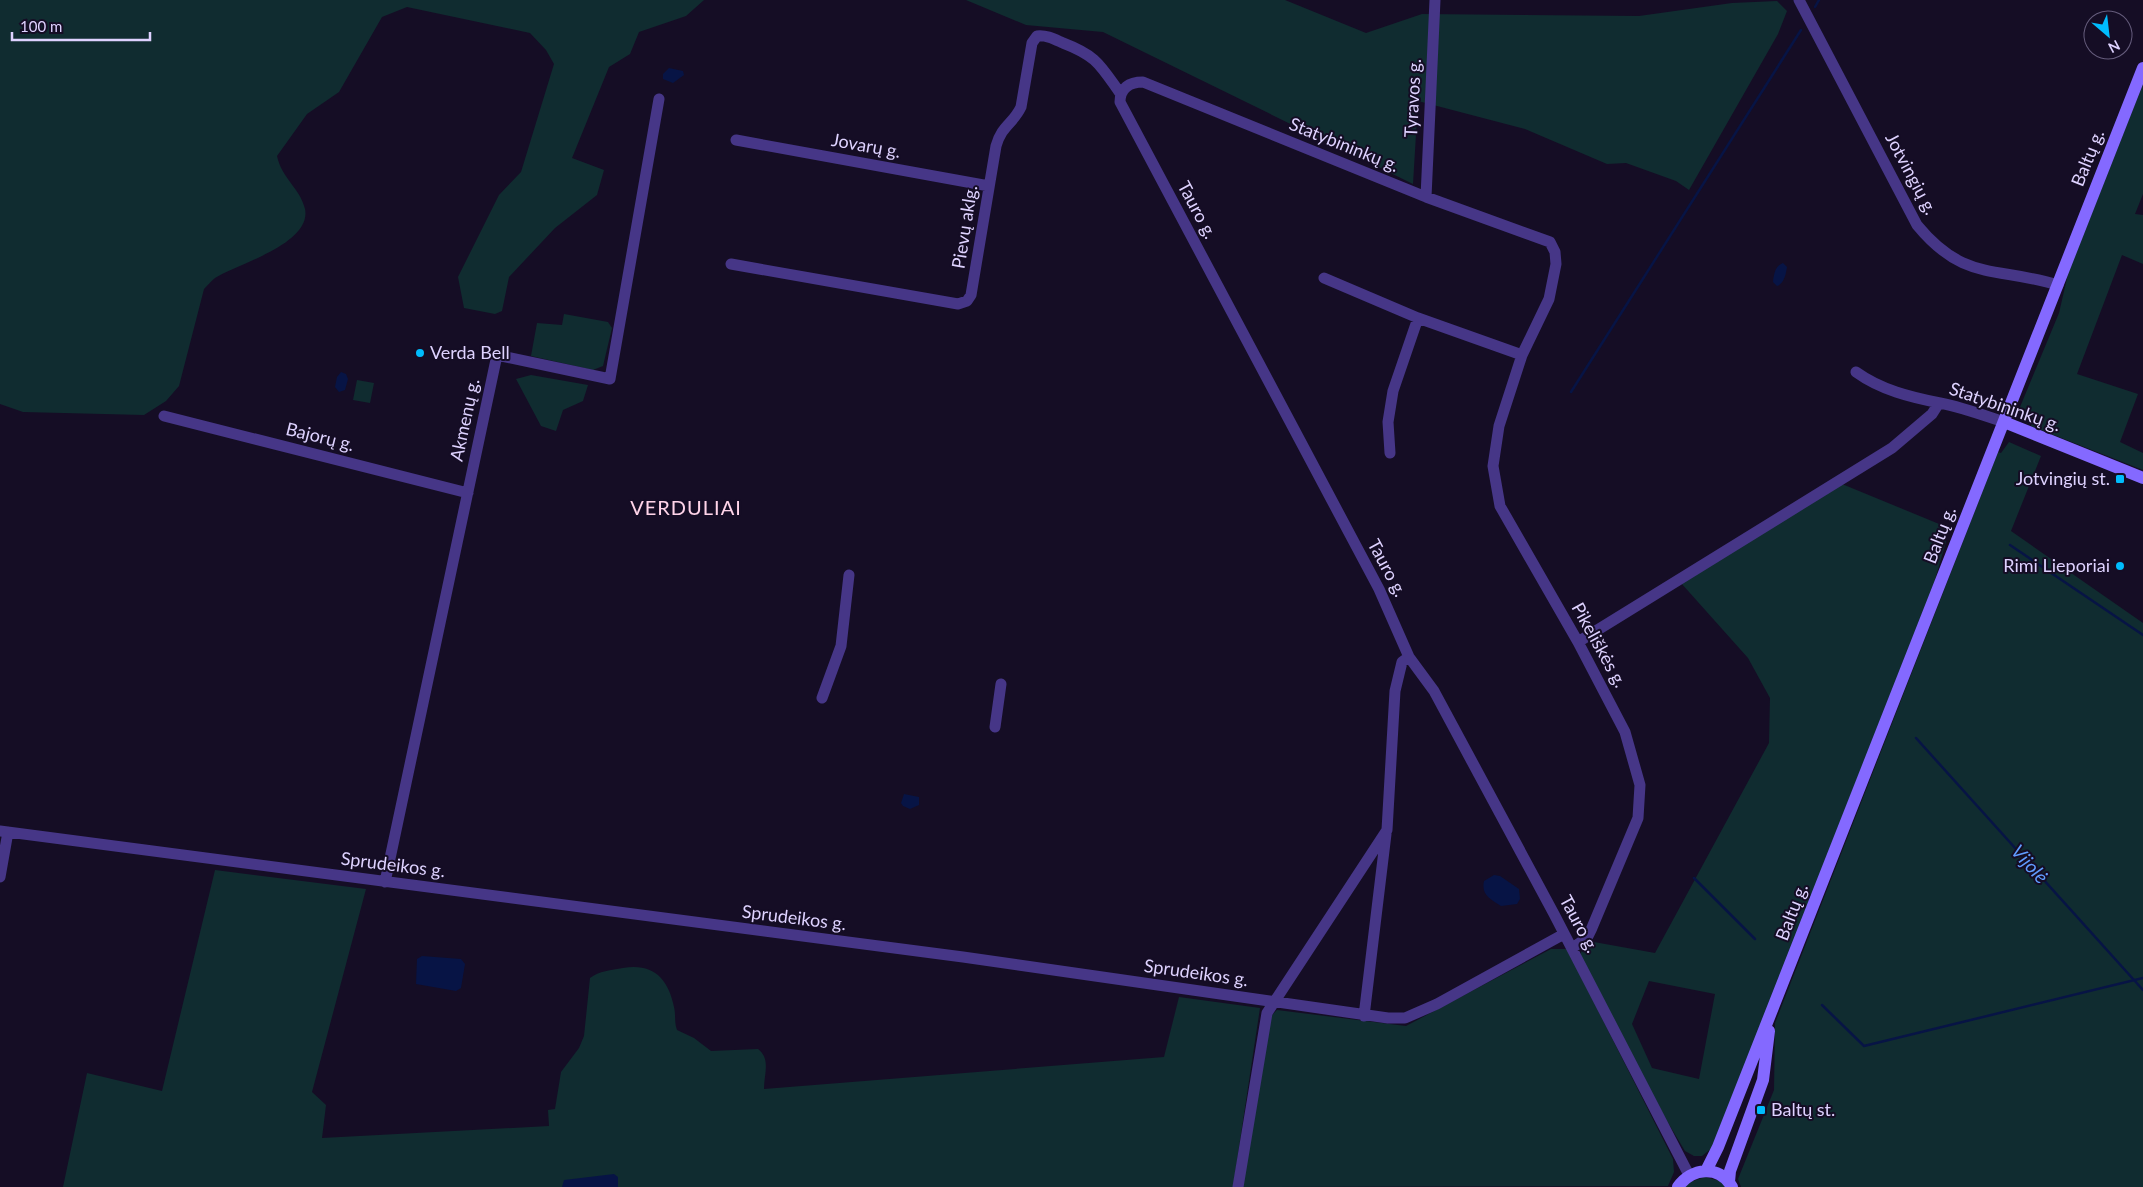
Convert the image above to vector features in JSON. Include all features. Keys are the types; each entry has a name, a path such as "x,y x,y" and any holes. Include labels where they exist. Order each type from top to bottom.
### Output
{"main road":[{"name":"Baltų g.","path":"1706,1171 1718,1147 1770,1016 2143,68"},
{"name":"Statybininkų g.","path":"2004,422 2143,478"},
{"name":"Baltų g.","path":"1730,1185 1730,1171 1763,1080 1770,1016"},
{"path":"1678,1187 1689,1175 1706,1171 1714,1172 1730,1185"}],"street":[{"name":"Tyravos g.","path":"1426,197 1435,0"},
{"name":"Jotvingių g.","path":"1799,0 1917,225 1932,243 1946,254 1983,271 2034,278 2058,285"},
{"name":"Pievų aklg.","path":"731,264 958,304 967,301 971,295 1000,133 1017,116 1021,107 1032,44 1037,36 1045,35 1086,52 1095,59 1123,90"},
{"name":"Statybininkų g.","path":"1123,90 1136,82 1143,82 1426,197 1550,242"},
{"name":"Tauro g.","path":"1123,90 1120,102 1390,610 1409,657 1434,691 1572,948 1689,1175"},
{"name":"Akmenų g.","path":"385,882 497,355 610,379 659,99"},
{"name":"Jovarų g.","path":"736,140 989,186"},
{"name":"Pikeliškės g.","path":"1550,242 1555,252 1556,264 1549,299 1522,355 1499,426 1493,466 1500,506 1578,642 1626,732 1640,785 1638,818 1595,922 1587,938 1572,948"},
{"path":"1324,278 1418,318 1522,355"},
{"path":"1390,453 1388,422 1393,391 1418,318"},
{"name":"Statybininkų g.","path":"1856,372 1868,381 1908,397 1939,403 2004,422"},
{"path":"1578,642 1892,448 1932,414 1939,403"},
{"name":"Bajorų g.","path":"164,416 468,493"},
{"path":"822,698 841,646 849,575"},
{"path":"1364,1016 1387,830 1395,691 1402,662 1409,657"},
{"path":"996,727 1001,684"},
{"path":"1238,1187 1266,1013 1387,830"},
{"path":"0,877 4,832"},
{"name":"Sprudeikos g.","path":"4,832 954,956 1364,1016 1405,1018 1437,1004 1564,934"}],"green space":[{"path":"0,0 704,0 686,16 639,32 630,54 609,67 572,158 604,170 597,195 555,228 509,277 502,311 495,314 464,308 458,277 499,195 521,172 554,64 546,50 530,33 407,7 382,17 339,92 307,114 277,156 279,164 299,195 305,209 304,221 297,233 271,251 215,278 204,289 179,386 166,401 144,415 23,412 0,404"},
{"path":"966,0 1285,0 1366,33 1422,14 1639,16 1732,3 1777,1 1787,11 1778,34 1689,190 1676,181 1626,163 1607,164 1525,129 1418,101 1413,184 1103,32 1026,25"},
{"path":"2143,84 2143,194 2135,214 2143,215 2143,264 2122,255 2077,374 2138,394 2120,442 2143,453 2143,470 2031,426 2033,418 2023,413 2020,407 2059,313 2068,274"},
{"path":"564,314 608,322 612,328 603,366 593,370 531,356 537,323 562,325"},
{"path":"531,375 588,385 583,401 563,410 556,431 541,426 516,379"},
{"path":"357,380 374,383 370,403 353,400"},
{"path":"2009,442 2041,456 2011,531 2143,623 2143,1187 1741,1187 1738,1179 1774,1090 1775,1023 1998,452 2001,453"},
{"path":"1842,484 1944,526 1946,542 1934,583 1712,1148 1702,1156 1694,1156 1685,1151 1655,1101 1580,957 1582,949 1594,942 1655,953 1769,743 1770,698 1748,658 1681,583","holes":["1649,981 1715,994 1699,1079 1652,1068 1632,1024"]},
{"path":"215,870 366,889 312,1092 326,1105 322,1138 549,1126 548,1110 555,1109 561,1072 579,1048 584,1036 590,978 605,971 634,967 651,970 658,975 668,988 675,1010 677,1030 694,1038 711,1051 758,1049 766,1062 764,1089 1164,1057 1179,997 1260,1008 1233,1187 63,1187 87,1073 162,1091"},
{"path":"1551,949 1567,949 1673,1159 1674,1172 1668,1186 1242,1187 1269,1018 1277,1010 1406,1026"},
{"path":"1705,1177 1720,1181 1726,1187 1685,1187 1690,1182"}],"shaded area":[{"path":"669,68 683,71 684,75 673,83 663,79 663,74"},
{"path":"1783,263 1787,267 1785,276 1783,281 1777,286 1773,282 1774,273 1778,266"},
{"path":"341,372 346,374 348,379 345,390 339,392 335,387 337,377"},
{"path":"904,794 919,797 919,805 910,809 903,806 901,803"},
{"path":"1494,875 1500,876 1519,889 1520,899 1517,904 1501,906 1487,896 1483,886 1484,881"},
{"path":"422,956 461,959 465,964 461,988 456,991 416,984 417,959"},
{"path":"614,1174 618,1177 618,1187 562,1187 564,1180"}],"waterway":[{"path":"1815,7 1819,0"},
{"path":"1571,392 1801,30"},
{"path":"2010,545 2143,635"},
{"name":"Vijolė","path":"1916,738 2143,990"},
{"path":"1694,878 1755,939"},
{"path":"1822,1005 1864,1046 2143,978"}],"place":[{"name":"Verda Bell","path":"420,353"},
{"name":"Jotvingių st.","path":"2120,479"},
{"name":"Rimi Lieporiai","path":"2120,566"},
{"name":"Baltų st.","path":"1761,1110"}],"district":[{"name":"VERDULIAI","path":"686,508"}]}
